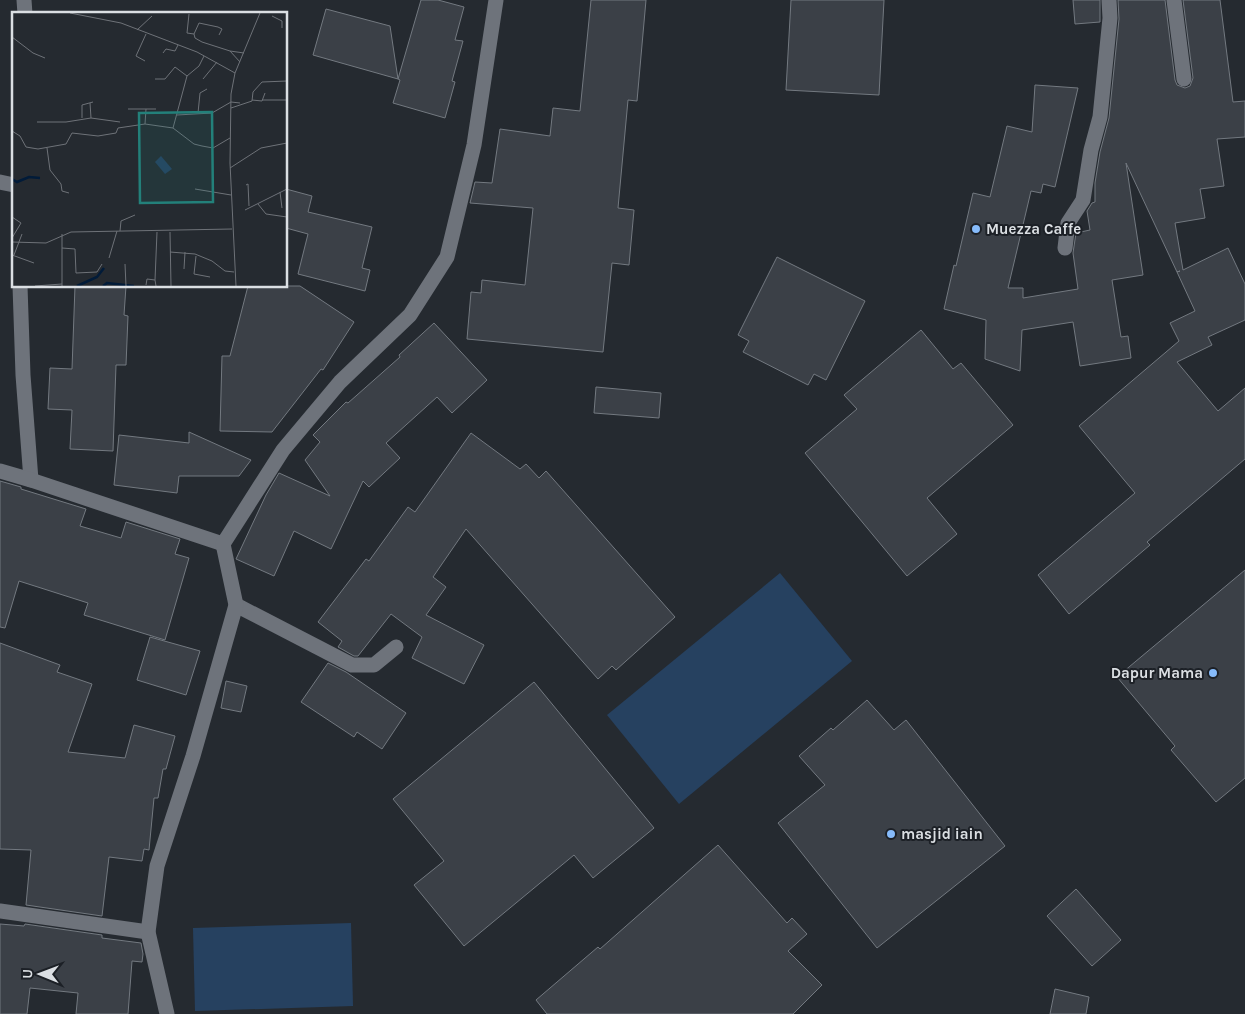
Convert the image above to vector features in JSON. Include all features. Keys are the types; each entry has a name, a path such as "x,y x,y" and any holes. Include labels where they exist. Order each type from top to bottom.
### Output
{"street":[{"path":"167,1014 156,976 148,932 157,866 193,756 236,604 223,544 283,450 340,382 410,315 447,257 474,145 496,0"},
{"path":"1065,248 1068,223 1083,200 1091,150 1100,116 1110,18 1109,0"},
{"path":"1174,0 1184,80"},
{"path":"20,288 23,375 31,480"},
{"path":"0,471 223,544"},
{"path":"236,604 352,665 374,664 396,647"},
{"path":"0,911 148,932"}],"shaded area":[{"path":"780,573 852,661 679,804 607,715"},
{"path":"351,923 353,1006 195,1011 193,928"}],"building":[{"path":"421,0 438,0 464,7 455,40 463,41 452,81 455,82 445,118 393,103"},
{"path":"591,0 646,0 637,101 628,100 618,208 634,210 629,265 612,263 603,352 467,339 471,292 481,293 482,280 525,285 533,208 470,203 475,182 492,183 500,129 550,136 553,108 580,111"},
{"path":"791,0 884,0 879,95 786,90"},
{"path":"1073,0 1100,0 1100,22 1075,24"},
{"path":"1118,0 1165,0 1175,80 1177,85 1185,88 1190,86 1193,78 1183,0 1220,0 1233,102 1245,101 1245,137 1217,139 1224,186 1200,189 1205,218 1175,223 1183,270 1228,248 1245,284 1245,320 1208,337 1212,345 1177,362 1218,411 1245,388 1245,459 1147,542 1150,545 1069,614 1038,575 1135,493 1079,426 1179,341 1170,323 1195,311 1126,163 1143,275 1112,280 1121,337 1128,336 1131,358 1080,366 1073,322 1022,330 1020,371 985,359 986,320 944,309 973,193 990,197 1007,126 1032,132 1035,85 1078,88 1055,187 1043,184 1041,193 1031,191 1008,288 1023,288 1023,298 1078,289 1073,253 1076,233 1090,230 1087,211 1092,203 1095,202 1095,183 1100,152 1109,118 1119,19"},
{"path":"326,9 390,26 398,79 313,55"},
{"path":"288,190 312,196 308,212 372,227 362,268 370,270 365,291 298,274 308,234 288,229"},
{"path":"777,257 865,301 826,380 814,374 808,385 743,352 749,341 738,335"},
{"path":"288,286 300,286 354,322 323,370 321,369 272,432 220,431 222,356 230,356 247,288 288,288"},
{"path":"75,288 126,288 124,315 128,316 126,365 116,365 113,451 70,449 72,410 48,409 50,368 72,369"},
{"path":"434,323 487,380 452,413 437,397 386,443 400,458 369,487 363,481 331,549 294,531 274,576 236,559 266,495 279,473 330,496 305,460 320,442 313,435 346,402 348,403 400,357 399,355"},
{"path":"921,330 953,369 961,363 1013,425 927,498 957,534 907,576 805,453 857,409 844,395"},
{"path":"596,387 661,393 659,418 594,413"},
{"path":"189,432 251,460 239,476 179,476 177,493 114,485 119,435 189,443"},
{"path":"471,433 520,469 526,464 539,478 546,471 675,617 616,670 612,666 598,679 466,529 433,577 446,587 426,615 484,645 464,684 412,658 422,637 391,614 358,656 354,656 338,647 342,641 318,622 366,559 369,561 408,507 415,512"},
{"path":"0,481 86,509 80,526 121,538 126,522 180,539 175,554 189,558 165,640 84,615 88,603 19,581 5,628 0,627"},
{"path":"1245,570 1245,778 1216,802 1171,750 1175,746 1117,677"},
{"path":"150,637 200,651 186,695 137,680"},
{"path":"0,643 60,665 57,672 92,684 68,752 125,758 134,725 175,736 166,769 163,769 158,798 154,798 149,850 144,849 142,861 109,857 102,916 26,905 31,850 0,849"},
{"path":"328,663 346,672 406,713 382,749 357,732 354,737 301,702"},
{"path":"226,681 247,686 241,712 221,708"},
{"path":"534,682 654,828 593,878 574,855 464,946 414,885 444,861 393,799"},
{"name":"masjid iain","path":"867,700 894,730 906,720 1005,846 877,948 778,823 825,785 799,756 831,728 833,730"},
{"path":"718,845 787,923 792,918 807,934 788,951 822,985 793,1014 547,1014 536,1000 598,947 600,949"},
{"path":"1076,889 1121,940 1092,966 1047,916"},
{"path":"0,924 24,926 25,924 102,935 102,938 141,943 142,962 132,961 128,1014 76,1014 78,993 30,988 27,1014 0,1014"},
{"path":"1055,989 1089,997 1086,1014 1050,1014"}],"place":[{"name":"Muezza Caffe","path":"976,229"},
{"name":"Dapur Mama","path":"1213,673"},
{"name":"masjid iain","path":"891,834"}]}
